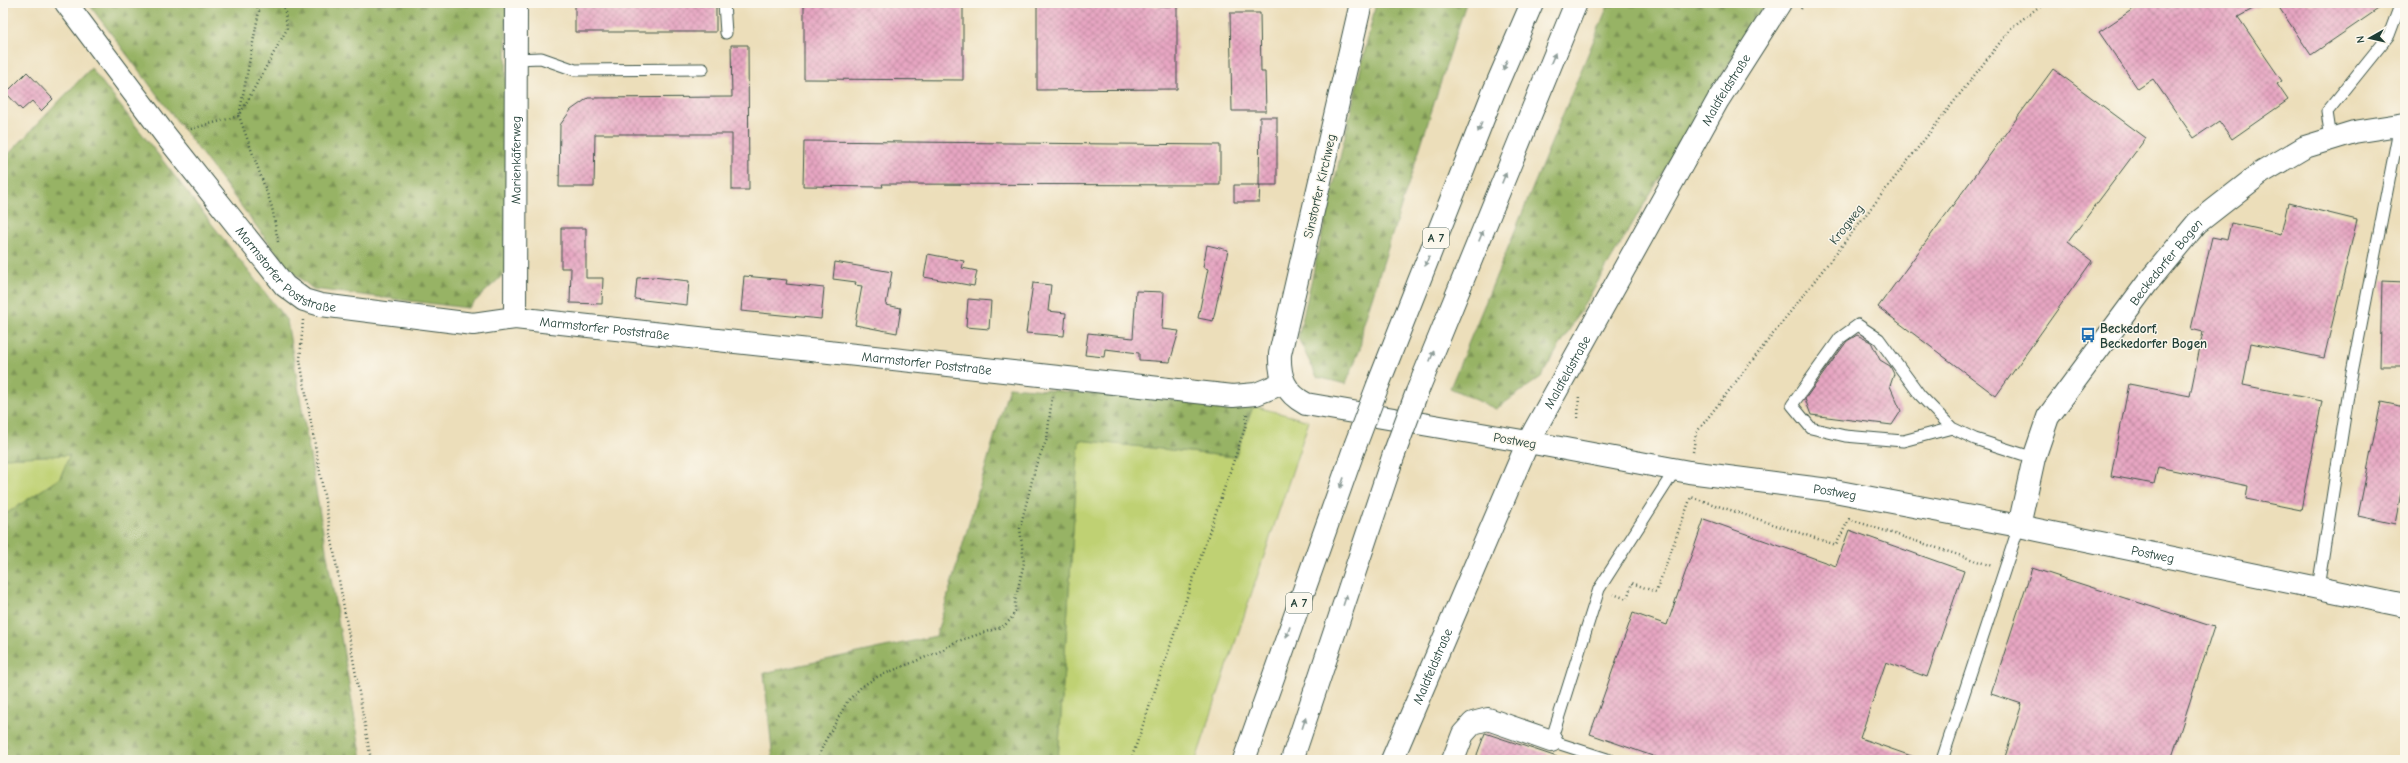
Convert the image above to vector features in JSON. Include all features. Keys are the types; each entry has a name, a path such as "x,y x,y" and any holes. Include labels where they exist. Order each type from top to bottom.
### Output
{"main road":[{"name":"Marmstorfer Poststraße","path":"66,3 166,136 285,286 304,300 321,305 473,324 515,318 1233,396 1249,396 1281,377"},
{"name":"Marienkäferweg","path":"515,318 516,3"},
{"name":"Sinstorfer Kirchweg","path":"1281,377 1282,346 1361,3"},
{"name":"A 7","path":"1244,760 1378,385 1494,91 1532,3"},
{"path":"1292,760 1394,454 1417,392 1576,3"},
{"name":"Maldfeldstraße","path":"1392,760 1528,442 1718,100 1780,3"},
{"name":"Beckedorfer Bogen","path":"2019,526 2034,458 2048,417 2148,282 2197,223 2261,173 2305,147 2354,132 2403,124"},
{"name":"Postweg","path":"1281,377 1292,395 1306,404 1528,442 1682,471 1829,490 2019,526 2405,606"},
{"path":"1453,760 1463,734 1473,723 1488,719 1551,741"}],"lane":[{"path":"724,3 726,33"},
{"path":"2331,139 2327,112 2389,35 2401,3"},
{"path":"516,59 541,58 575,70 703,69"},
{"path":"2318,588 2350,383 2403,124"},
{"path":"1952,428 1903,441 1845,436 1811,428 1792,405 1840,338 1858,325 1879,339 1920,395 1952,428 1974,439 2034,458"},
{"path":"1610,760 1551,741 1599,589 1682,471"},
{"path":"1942,760 2019,526"}],"path":[{"path":"256,3 259,10 239,116 272,207 279,250"},
{"path":"166,136 239,116 287,29 284,3"},
{"name":"Krogweg","path":"1682,471 1696,433 2012,27 2044,3"},
{"path":"304,300 300,360 371,760"},
{"path":"818,760 823,745 847,702 861,688 877,677 944,650 954,642 1004,626 1011,619 1015,611 1015,601 1024,563 1020,528 1036,465 1047,439 1054,377"},
{"path":"1131,760 1246,425 1249,396"},
{"path":"1599,589 1627,599 1632,584 1656,592 1691,497 1836,545 1849,519 2005,570"}],"green space":[{"path":"88,3 506,3 507,271 468,308 313,289 288,268"},
{"path":"1376,3 1466,3 1363,326 1360,349 1346,384 1317,377 1298,338"},
{"path":"1609,3 1767,3 1711,92 1541,377 1496,409 1450,388"},
{"path":"91,68 287,321 362,760 3,760 3,516 60,478 70,455 3,458 3,160"},
{"path":"1009,387 1253,406 1235,457 1079,440 1058,760 773,760 764,673 936,636"},
{"path":"1253,406 1309,421 1196,760 1058,760 1079,440 1235,457"},
{"path":"70,454 60,478 3,516 3,458"}],"building":[{"path":"575,3 716,3 716,32 575,32"},
{"path":"804,3 963,3 963,80 804,79"},
{"path":"1037,3 1120,3 1120,6 1177,6 1177,89 1037,90"},
{"path":"2142,3 2264,3 2238,17 2282,81 2277,84 2288,100 2232,139 2219,121 2194,138 2153,79 2138,89 2099,32"},
{"path":"2276,3 2387,3 2311,55"},
{"path":"1230,13 1260,13 1261,72 1265,72 1266,111 1232,111"},
{"path":"731,45 748,45 749,190 732,190 732,134 595,134 594,187 559,187 560,125 571,110 588,98 732,97"},
{"path":"2053,69 2146,138 2068,242 2092,261 1996,396 1878,307"},
{"path":"27,72 53,99 41,111 32,101 22,110 6,93"},
{"path":"1260,117 1277,117 1277,185 1259,185"},
{"path":"804,141 1220,145 1220,185 882,184 883,187 803,186"},
{"path":"1234,185 1260,185 1259,202 1234,202"},
{"path":"2288,203 2357,220 2324,358 2251,343 2243,385 2322,401 2301,510 2246,499 2248,486 2158,467 2154,484 2111,476 2129,384 2190,396 2203,332 2191,329 2212,237 2227,240 2231,223 2281,234"},
{"path":"561,228 586,228 586,278 603,278 602,304 570,303 571,268 561,268"},
{"path":"1207,245 1228,250 1213,321 1198,318 1208,269 1203,267"},
{"path":"928,254 964,261 962,268 977,271 974,286 924,277"},
{"path":"835,262 892,272 886,305 901,308 897,333 855,325 862,286 855,285 856,282 833,279"},
{"path":"744,276 787,280 786,284 824,288 821,319 741,311"},
{"path":"653,277 689,281 687,305 635,299 637,278"},
{"path":"2382,281 2405,282 2405,366 2380,366"},
{"path":"1033,283 1051,285 1048,311 1066,313 1064,336 1026,333"},
{"path":"1136,291 1164,292 1162,329 1179,331 1170,362 1139,360 1139,353 1105,349 1104,357 1085,355 1088,333 1133,338"},
{"path":"968,299 991,301 989,329 966,327"},
{"path":"1857,335 1871,342 1880,360 1890,366 1894,374 1890,386 1901,411 1892,425 1811,415 1805,399 1847,341"},
{"path":"2381,402 2405,407 2405,472 2395,524 2358,516"},
{"path":"1704,519 1836,566 1849,530 1964,571 1927,677 1886,662 1860,738 1917,758 1916,760 1664,760 1590,734 1633,613 1667,625"},
{"path":"2032,568 2214,627 2171,760 2004,760 2022,704 1991,694"},
{"path":"1485,733 1557,757 1556,760 1475,760"}],"place":[{"name":"Beckedorf, Beckedorfer Bogen","path":"2088,335"}]}
